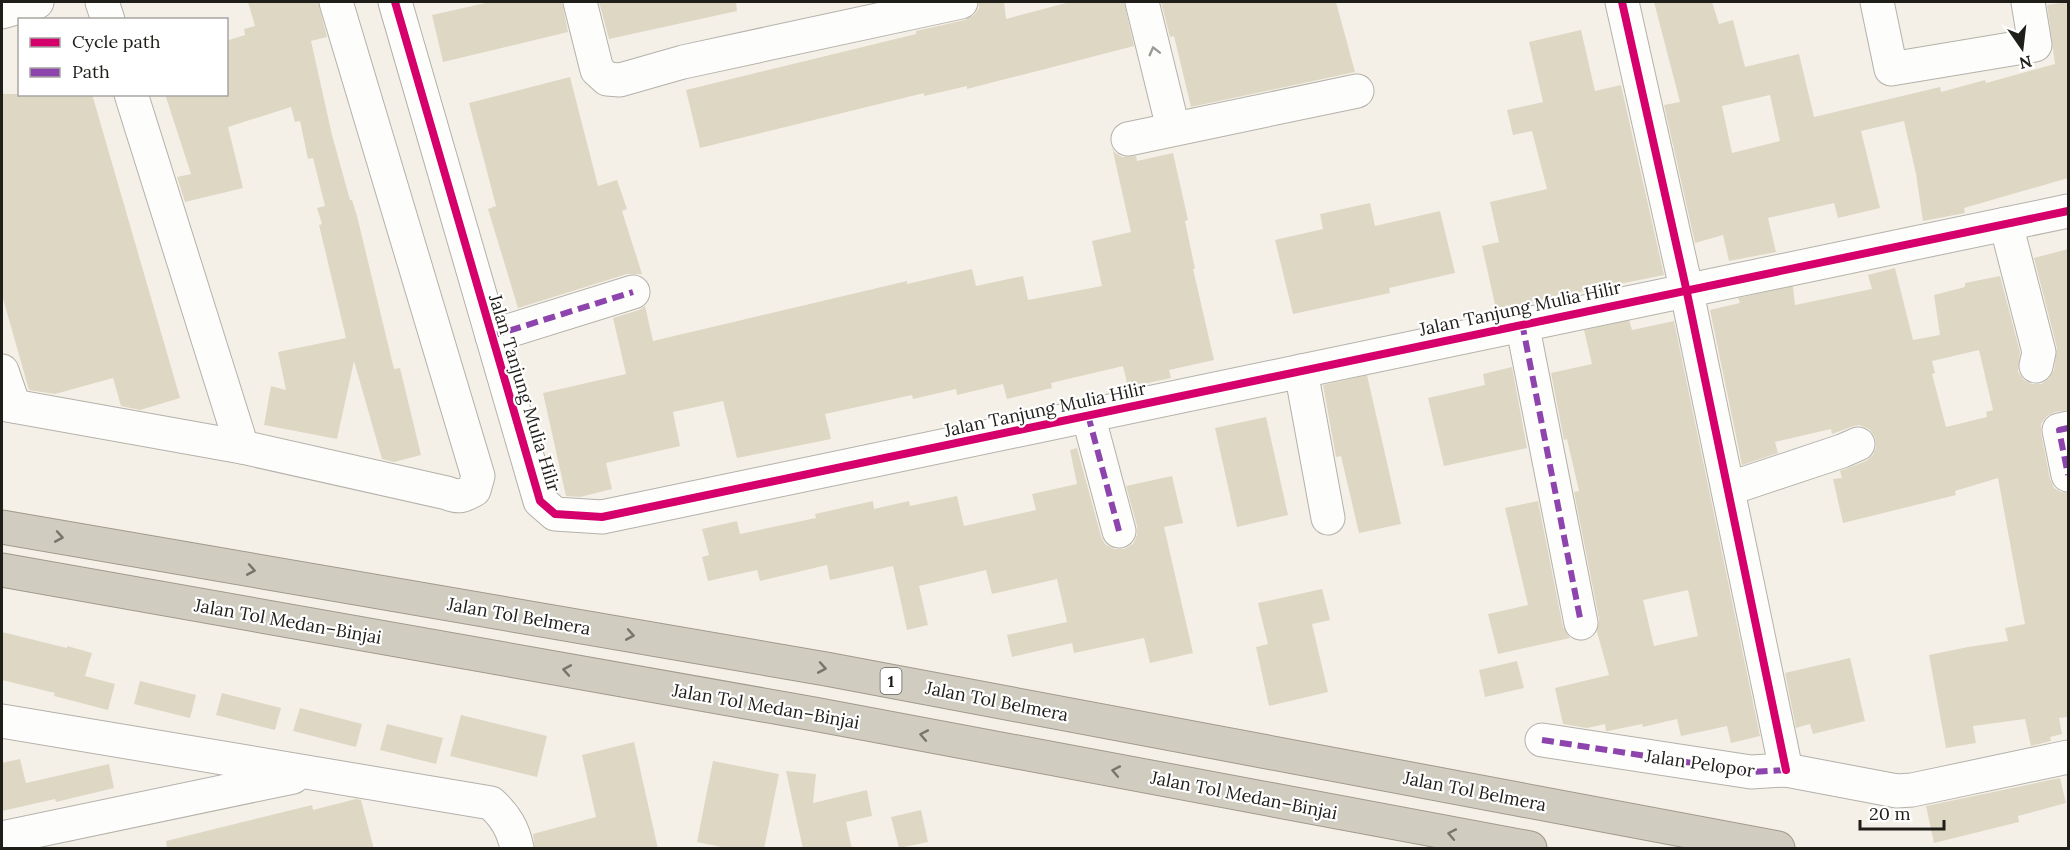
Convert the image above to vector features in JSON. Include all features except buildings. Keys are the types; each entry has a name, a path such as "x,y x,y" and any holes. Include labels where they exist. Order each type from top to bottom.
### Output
{"highway":[{"name":"Jalan Tol Belmera","path":"2,526 826,669 1778,849"},
{"name":"Jalan Tol Medan–Binjai","path":"2,570 814,714 1530,849"}],"street":[{"path":"2,12 37,2"},
{"path":"102,2 107,18"},
{"path":"2,371 8,405 242,447 456,497 462,497 474,490 478,476 336,2"},
{"name":"Jalan Tanjung Mulia Hilir","path":"395,2 540,501 555,514 602,517 1686,288 2068,211"},
{"path":"580,2 597,70 607,79 620,80 683,62 961,2"},
{"path":"1142,2 1182,126"},
{"path":"1166,2 1182,126"},
{"path":"1622,2 1686,288 1786,770"},
{"path":"1877,2 1891,69 2035,45 2028,2"},
{"path":"1128,139 1358,91"},
{"path":"132,96 242,447"},
{"path":"2006,224 2039,352 2036,366"},
{"path":"492,336 633,292"},
{"path":"1522,323 1581,623"},
{"path":"1301,371 1328,518"},
{"path":"1088,416 1119,531"},
{"path":"2068,428 2059,430 2068,475"},
{"path":"1728,489 1858,444"},
{"path":"2,721 491,803 506,816 518,849"},
{"name":"Jalan Pelopor","path":"1542,740 1751,772 1786,770 1897,791 2068,757"},
{"path":"2,838 311,774"}],"marked path":[{"path":"492,336 633,292"},
{"path":"1522,323 1581,623"},
{"path":"1088,415 1119,531"},
{"path":"2068,428 2059,430 2068,475"},
{"path":"1542,740 1751,772 1786,770"}],"cycle path":[{"path":"395,2 540,501 555,514 602,517 2068,211"},
{"path":"1622,2 1686,288 1786,770"}]}
